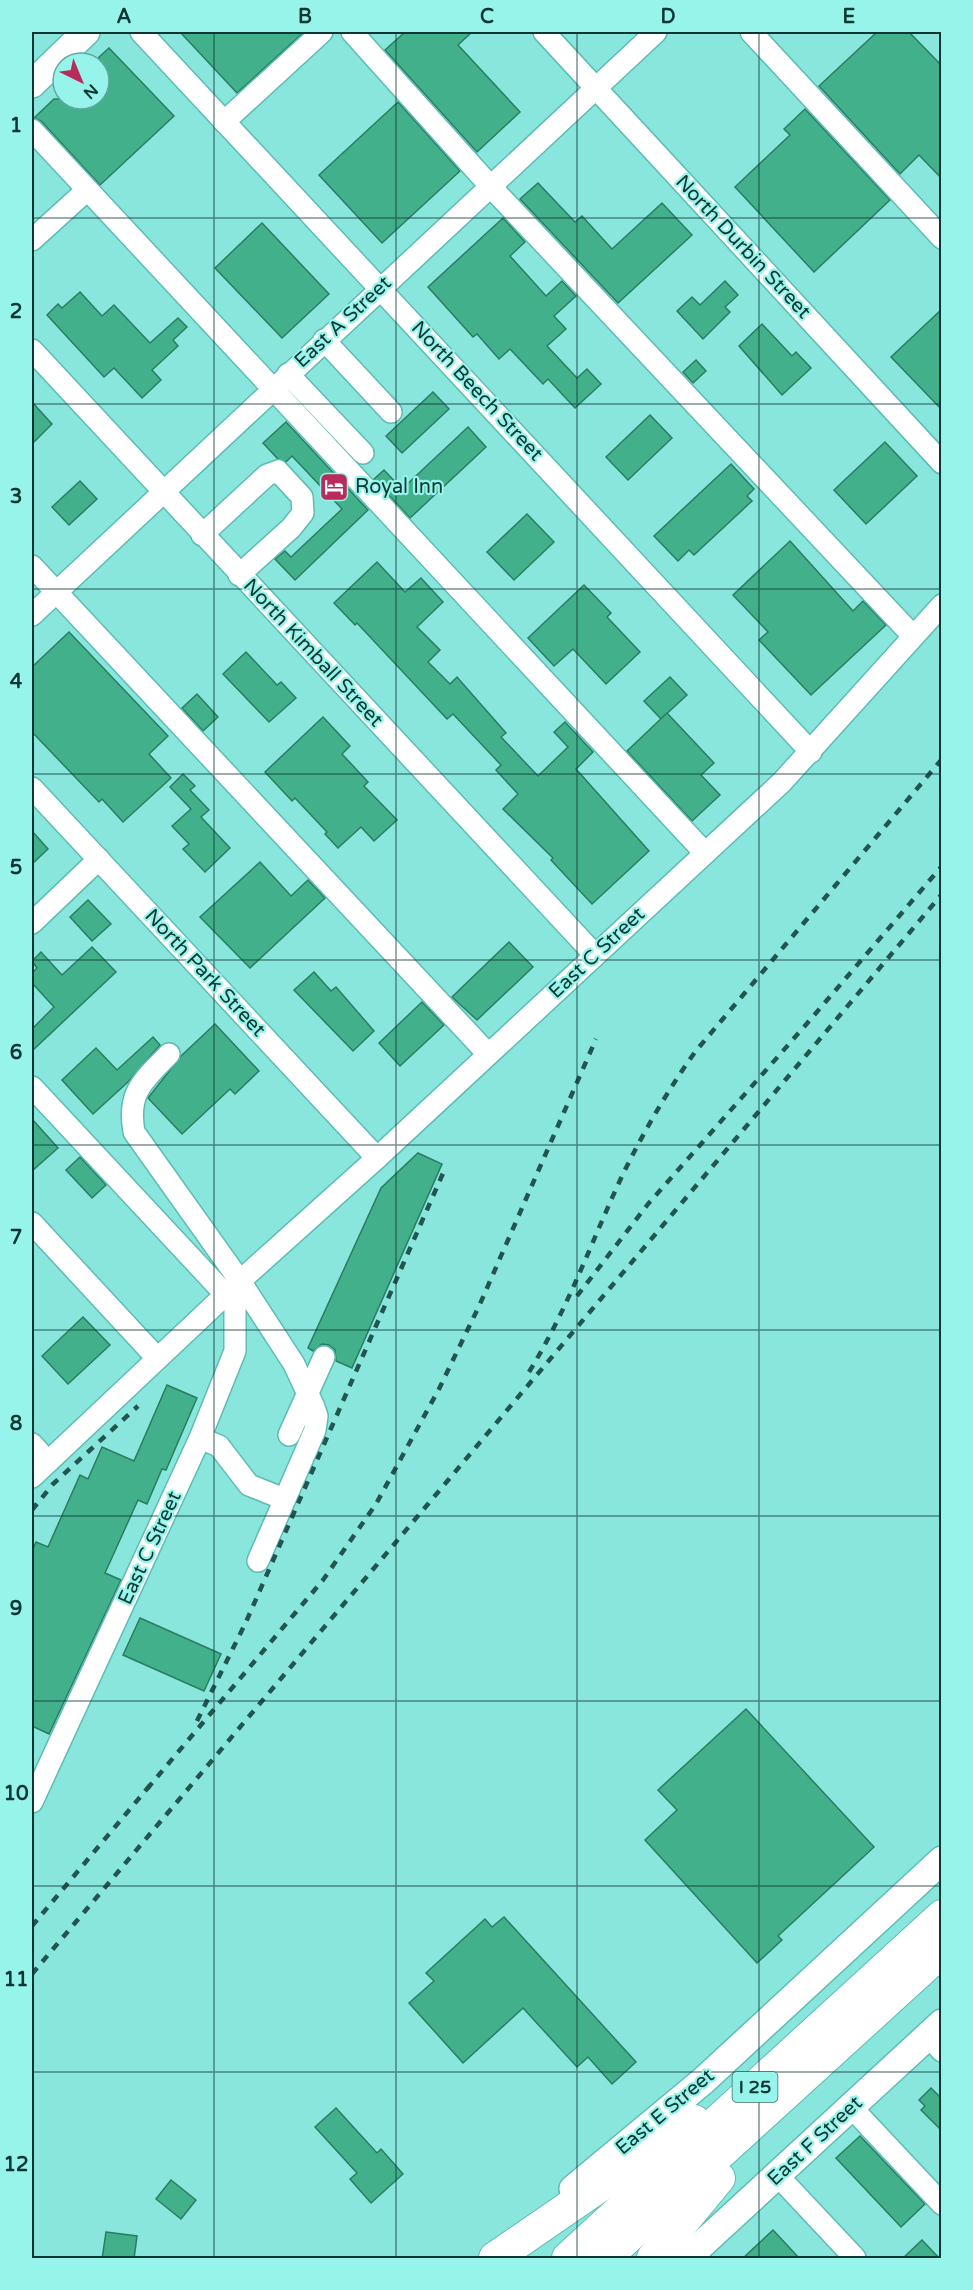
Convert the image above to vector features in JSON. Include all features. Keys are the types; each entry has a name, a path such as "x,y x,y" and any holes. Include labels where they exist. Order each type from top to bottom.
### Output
{"highway":[{"name":"I 25","path":"605,2259 865,2004 942,1916"},
{"name":"I 25","path":"568,2259 865,2004 942,1951"},
{"path":"495,2259 865,2004"},
{"path":"653,2259 865,2004"}],"main road":[{"path":"32,84 86,32"},
{"name":"East E Street","path":"487,2259 704,2081 942,1860"},
{"name":"East F Street","path":"700,2255 778,2176 851,2107 937,2037"}],"street":[{"name":"North Beech Street","path":"141,32 381,287 811,752"},
{"path":"224,122 321,32"},
{"path":"352,32 491,186 914,636"},
{"name":"North Durbin Street","path":"544,32 942,463"},
{"name":"East A Street","path":"32,615 163,494 272,388 656,32"},
{"path":"751,32 942,237"},
{"path":"32,130 705,853"},
{"path":"32,240 87,190"},
{"path":"64,211 114,219"},
{"path":"324,340 391,412"},
{"name":"North Kimball Street","path":"32,350 163,494 595,955"},
{"path":"288,374 363,453"},
{"path":"202,535 267,476 278,471 302,497 303,513 291,528 239,575"},
{"path":"32,566 488,1054"},
{"name":"East C Street","path":"32,1477 233,1287 377,1158 811,752 942,604"},
{"name":"North Park Street","path":"32,788 377,1158"},
{"path":"32,923 99,859"},
{"path":"169,1054 137,1087 130,1112 134,1132 233,1287 294,1364 317,1416 315,1430 258,1561"},
{"path":"32,1087 233,1287"},
{"path":"32,1223 157,1358"},
{"name":"East C Street","path":"32,1802 200,1438 235,1350 233,1287"},
{"path":"290,1435 324,1358"},
{"path":"200,1438 219,1446 249,1485 284,1499"},
{"path":"32,1444 48,1462"},
{"path":"851,2107 942,2204"},
{"path":"778,2176 855,2259"}],"building":[{"path":"180,32 304,32 237,93"},
{"path":"405,32 472,32 458,45 520,112 477,152 385,50"},
{"path":"877,32 909,32 942,66 942,179 919,155 900,174 819,86"},
{"path":"109,48 174,116 100,185 41,121 34,118 51,102 51,111 111,111 111,51 106,51"},
{"path":"398,102 460,171 382,243 319,175"},
{"path":"805,109 890,200 814,272 735,187 790,135 784,129"},
{"path":"538,183 575,222 582,216 612,249 662,203 692,235 618,303 520,199"},
{"path":"503,218 525,242 510,256 546,296 562,281 576,296 554,316 566,329 547,346 577,378 587,369 601,384 575,408 548,379 543,384 510,349 499,359 477,334 473,337 428,287"},
{"path":"262,223 329,294 282,338 215,268"},
{"path":"725,281 738,295 725,307 730,312 703,339 677,311 692,297 700,305"},
{"path":"80,292 102,316 114,305 150,343 178,318 187,327 173,340 178,346 152,370 161,380 142,398 114,368 104,377 47,315 58,304 62,308"},
{"path":"942,309 942,410 891,357"},
{"path":"762,324 792,356 796,352 811,368 782,395 739,346"},
{"path":"696,360 706,371 693,383 683,372"},
{"path":"433,392 449,409 402,453 386,436"},
{"path":"32,402 52,424 32,444"},
{"path":"650,415 672,438 628,480 606,457"},
{"name":"Royal Inn","path":"286,422 368,510 295,580 275,559 285,551 291,557 342,509 292,456 286,462 278,459 263,443"},
{"path":"468,427 486,447 410,518 374,479 384,470 402,489"},
{"path":"885,442 917,476 866,524 834,490"},
{"path":"731,464 754,489 747,496 752,501 694,555 689,550 678,561 654,536"},
{"path":"80,481 97,499 69,525 52,507"},
{"path":"527,514 554,542 514,580 487,552"},
{"path":"790,541 853,611 863,601 886,625 811,695 759,640 768,632 733,595"},
{"path":"377,562 405,592 421,578 443,602 417,627 440,650 428,662 450,684 457,677 506,733 501,737 538,776 568,747 554,732 565,722 593,752 576,769 649,851 592,904 551,860 553,858 503,809 518,794 496,770 501,765 453,714 447,719 357,623 355,625 334,603"},
{"path":"584,585 611,613 607,617 640,652 606,684 573,649 554,666 528,638"},
{"path":"69,632 168,736 149,754 171,778 123,822 102,799 99,802 32,732 32,667"},
{"path":"246,652 277,685 281,682 296,698 269,722 223,674"},
{"path":"670,677 687,695 661,719 644,701"},
{"path":"197,694 218,717 203,731 182,708"},
{"path":"667,713 714,763 701,775 720,795 692,821 627,751"},
{"path":"323,717 350,746 342,754 368,782 364,786 397,820 374,841 361,827 338,848 325,834 327,832 295,798 292,801 265,772"},
{"path":"183,774 195,786 190,790 209,810 201,817 230,848 205,872 183,849 189,844 172,826 191,809 170,787"},
{"path":"32,831 48,849 32,864"},
{"path":"260,862 291,896 308,880 325,898 250,968 200,917"},
{"path":"88,900 111,924 92,941 70,917"},
{"path":"509,942 533,967 477,1020 452,997"},
{"path":"92,947 116,972 32,1051 32,1029 54,1007 32,983 32,973 37,968 32,961 41,952 62,975"},
{"path":"314,972 331,991 336,987 374,1031 353,1051 294,990"},
{"path":"422,1002 444,1025 400,1066 379,1043"},
{"path":"215,1024 259,1071 235,1094 230,1089 182,1134 148,1098 181,1056"},
{"path":"153,1037 160,1045 129,1081 93,1114 62,1080 96,1048 117,1070"},
{"path":"32,1119 58,1148 32,1171"},
{"path":"418,1153 442,1164 352,1368 336,1361 335,1350 329,1345 322,1344 313,1351 308,1348 381,1188"},
{"path":"80,1157 106,1185 92,1198 66,1170"},
{"path":"83,1317 110,1345 68,1384 42,1356"},
{"path":"167,1385 197,1398 166,1470 162,1469 147,1504 138,1500 105,1573 121,1580 49,1734 32,1726 32,1551 36,1542 48,1547 80,1475 88,1479 102,1447 134,1461"},
{"path":"140,1618 221,1654 204,1691 123,1655"},
{"path":"746,1709 874,1847 778,1936 782,1940 757,1963 645,1840 677,1810 658,1790"},
{"path":"504,1917 636,2062 612,2084 588,2057 577,2067 523,2008 463,2063 409,2003 434,1981 426,1973 485,1919 492,1927"},
{"path":"931,2088 942,2099 942,2131 921,2110 925,2106 919,2100"},
{"path":"336,2108 377,2153 381,2149 403,2174 371,2203 350,2179 357,2173 315,2127"},
{"path":"860,2136 925,2204 901,2227 836,2158"},
{"path":"171,2180 196,2200 181,2219 156,2199"},
{"path":"773,2230 800,2259 742,2259"},
{"path":"106,2232 137,2236 134,2259 102,2259"},
{"path":"922,2240 940,2259 902,2259"}],"railway":[{"path":"529,1372 568,1299 631,1158 685,1066 942,759"},
{"path":"577,1296 648,1204 942,866"},
{"path":"32,1974 942,894"},
{"path":"147,1789 323,1580 376,1504 439,1389 480,1304 596,1039"},
{"path":"197,1721 246,1622 444,1171"},
{"path":"32,1510 53,1484 138,1406"},
{"path":"32,1926 151,1784"}],"place":[{"name":"Royal Inn","path":"334,487"}]}
